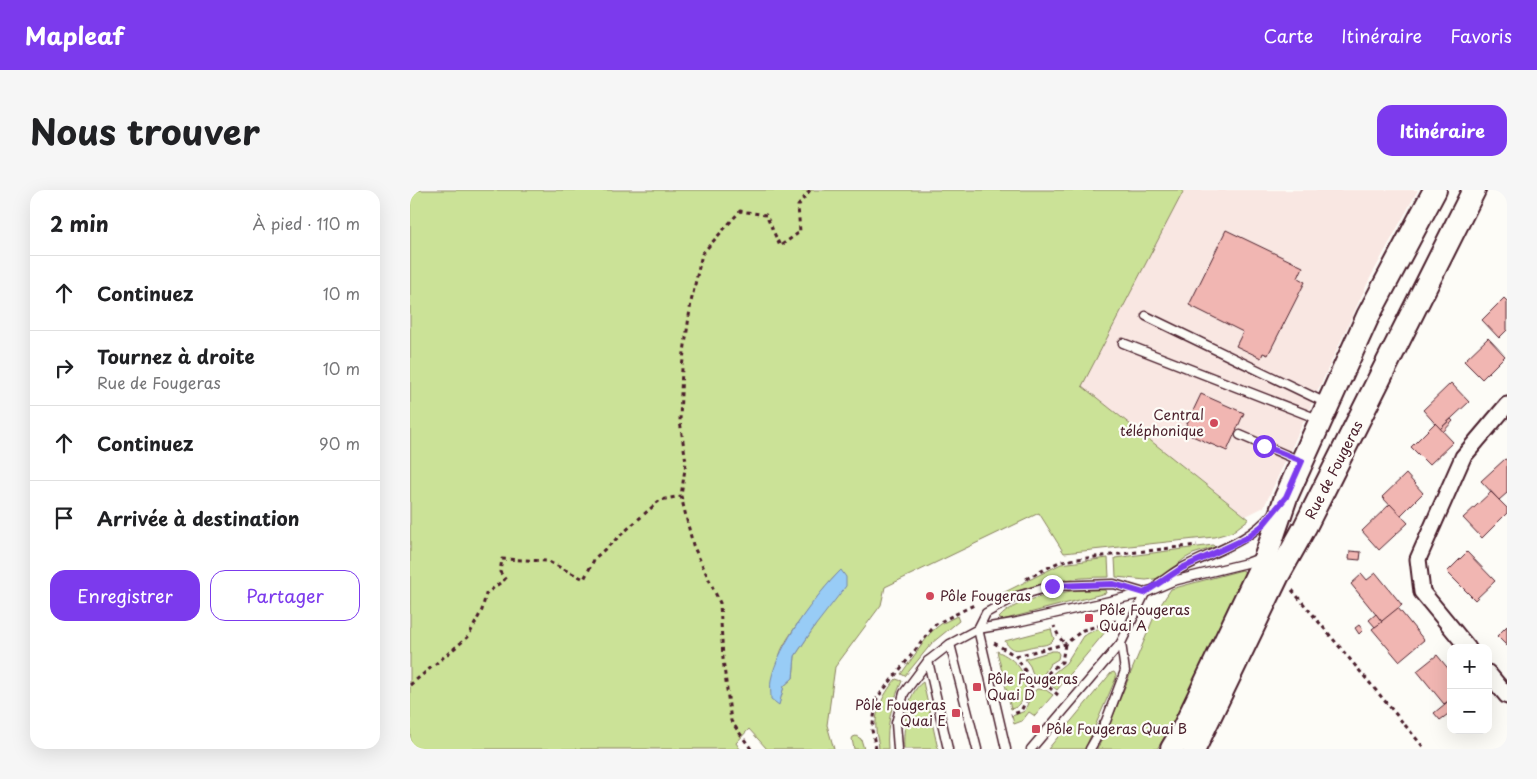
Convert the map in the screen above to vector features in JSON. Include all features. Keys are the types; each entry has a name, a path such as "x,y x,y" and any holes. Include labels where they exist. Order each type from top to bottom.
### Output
{"main road":[{"path":"1172,749 1276,550 1286,497 1368,316 1435,190"},
{"name":"Rue de Fougeras","path":"1194,749 1277,577 1305,527 1474,190"}],"street":[{"path":"1465,644 1422,592 1418,559 1463,458 1507,405"},
{"path":"1492,678 1507,696"}],"lane":[{"path":"1146,316 1324,412"},
{"path":"1123,344 1324,412"},
{"path":"1240,435 1302,461"},
{"path":"1031,749 1121,642 1144,593 1182,568 1245,539 1262,526 1286,497"},
{"path":"898,749 896,723 904,693 928,661 950,644 978,629 1144,593 1173,581 1247,563 1276,550 1305,527"},
{"path":"1006,749 978,629 986,613 1015,596 1052,586 1114,584 1144,593"},
{"path":"1090,749 1106,721 1124,672 1121,642"},
{"path":"950,644 977,749"},
{"path":"928,661 948,749"}],"path":[{"path":"751,749 730,721 723,659 720,603 693,545 681,496 686,462 680,421 682,367 690,302 702,254 740,211 766,215 780,246 800,232 798,206 810,190"},
{"path":"410,685 468,637 482,610 486,594 504,579 500,572 502,559 547,561 584,579 595,558 660,500 681,496"},
{"path":"1290,588 1425,749"},
{"path":"1016,656 1065,644 1083,630 1116,621"},
{"path":"1045,628 1062,623"},
{"path":"1054,625 1059,637 1065,644"},
{"path":"992,642 1001,639"},
{"path":"992,642 994,651"},
{"path":"992,642 1016,656 1029,677 1028,697 1021,712 1009,716"},
{"path":"1029,687 1037,686 1043,682 1050,670 1062,662 1065,644"},
{"path":"1043,682 1058,696"},
{"path":"1007,707 1011,724"}],"shaded area":[{"path":"1184,190 1418,190 1369,280 1264,507 1246,516 1082,386"}],"green space":[{"path":"410,190 1184,190 1082,386 1249,519 1232,532 1214,537 1064,553 1039,513 885,587 881,605 835,667 827,725 834,749 767,749 749,729 736,743 740,749 410,749","holes":["841,570 815,626 795,656 793,678 784,686 779,704 779,664 783,646 807,610"]},
{"path":"1213,545 1215,547 1184,559 1161,578 1146,580 1116,577 1115,558"},
{"path":"1108,558 1109,577 1080,578 1053,582 999,597 999,595 1061,564"},
{"path":"1242,570 1246,574 1174,723 1157,749 1097,749 1108,728 1156,612 1171,589"},
{"path":"1080,590 1105,590 1106,593 1002,620 999,618 1015,606 1036,598"},
{"path":"957,616 959,621 932,643 905,676 901,674 931,632 941,624"},
{"path":"1051,629 1054,639 1045,645 1014,649 1005,641"},
{"path":"1097,629 1106,631 1057,690 1050,682 1050,676 1066,663 1083,636"},
{"path":"997,651 1010,658 1020,668 1025,680 1022,700 1018,706 1011,709"},
{"path":"1057,651 1059,654 1058,659 1050,664 1041,679 1035,680 1030,666 1025,659"},
{"path":"1114,672 1116,678 1085,749 1048,749 1111,673"},
{"path":"896,679 902,681 891,714 888,731 888,749 879,749 876,732 877,716 884,696"},
{"path":"923,682 938,749 904,749 905,722 909,703 917,687"},
{"path":"1037,689 1046,690 1053,695 1035,716 1029,712 1022,721 1014,724 1012,716 1025,711 1031,694"},
{"path":"856,736 861,739 864,749 854,749 852,739"}],"water":[{"path":"841,570 846,577 846,586 815,626 795,656 793,678 784,686 779,705 771,699 771,680 781,652 799,621 820,593"}],"building":[{"path":"1226,230 1303,267 1298,278 1305,282 1268,355 1263,353 1261,358 1236,346 1243,332 1189,305"},
{"path":"1504,298 1507,301 1507,330 1499,338 1482,320"},
{"path":"1488,338 1505,356 1482,379 1464,361"},
{"path":"1451,383 1469,402 1440,429 1423,410"},
{"name":"Central téléphonique","path":"1201,394 1244,413 1227,451 1183,432"},
{"path":"1451,419 1453,421 1443,432 1440,429"},
{"path":"1435,423 1453,442 1429,465 1411,447"},
{"path":"1505,459 1507,460 1507,493 1499,500 1481,481"},
{"path":"1406,474 1423,493 1400,516 1382,497"},
{"path":"1491,492 1507,508 1507,513 1482,538 1463,518"},
{"path":"1390,504 1408,523 1379,550 1362,531"},
{"path":"1350,551 1361,552 1360,560 1349,559"},
{"path":"1467,552 1495,581 1475,600 1447,572"},
{"path":"1376,573 1402,605 1382,622 1351,584 1362,574 1367,580"},
{"path":"1398,608 1424,640 1399,661 1372,629"},
{"path":"1376,614 1382,622 1375,627 1369,620"},
{"path":"1359,625 1363,630 1359,634 1355,628"},
{"path":"1507,626 1507,646 1497,636"},
{"path":"1437,655 1447,667 1447,702 1444,704 1417,671"},
{"path":"1447,702 1447,715 1440,720 1434,713"}],"place":[{"name":"Central téléphonique","path":"1214,423"},
{"name":"Pôle Fougeras","path":"930,596"},
{"name":"Pôle Fougeras Quai A","path":"1089,618"},
{"name":"Pôle Fougeras Quai D","path":"977,687"},
{"name":"Pôle Fougeras Quai E","path":"956,713"},
{"name":"Pôle Fougeras Quai B","path":"1036,729"}],"route":[{"path":"1052,586 1114,584 1144,593 1182,568 1245,539 1262,526 1286,497 1302,461 1264,446"}]}
